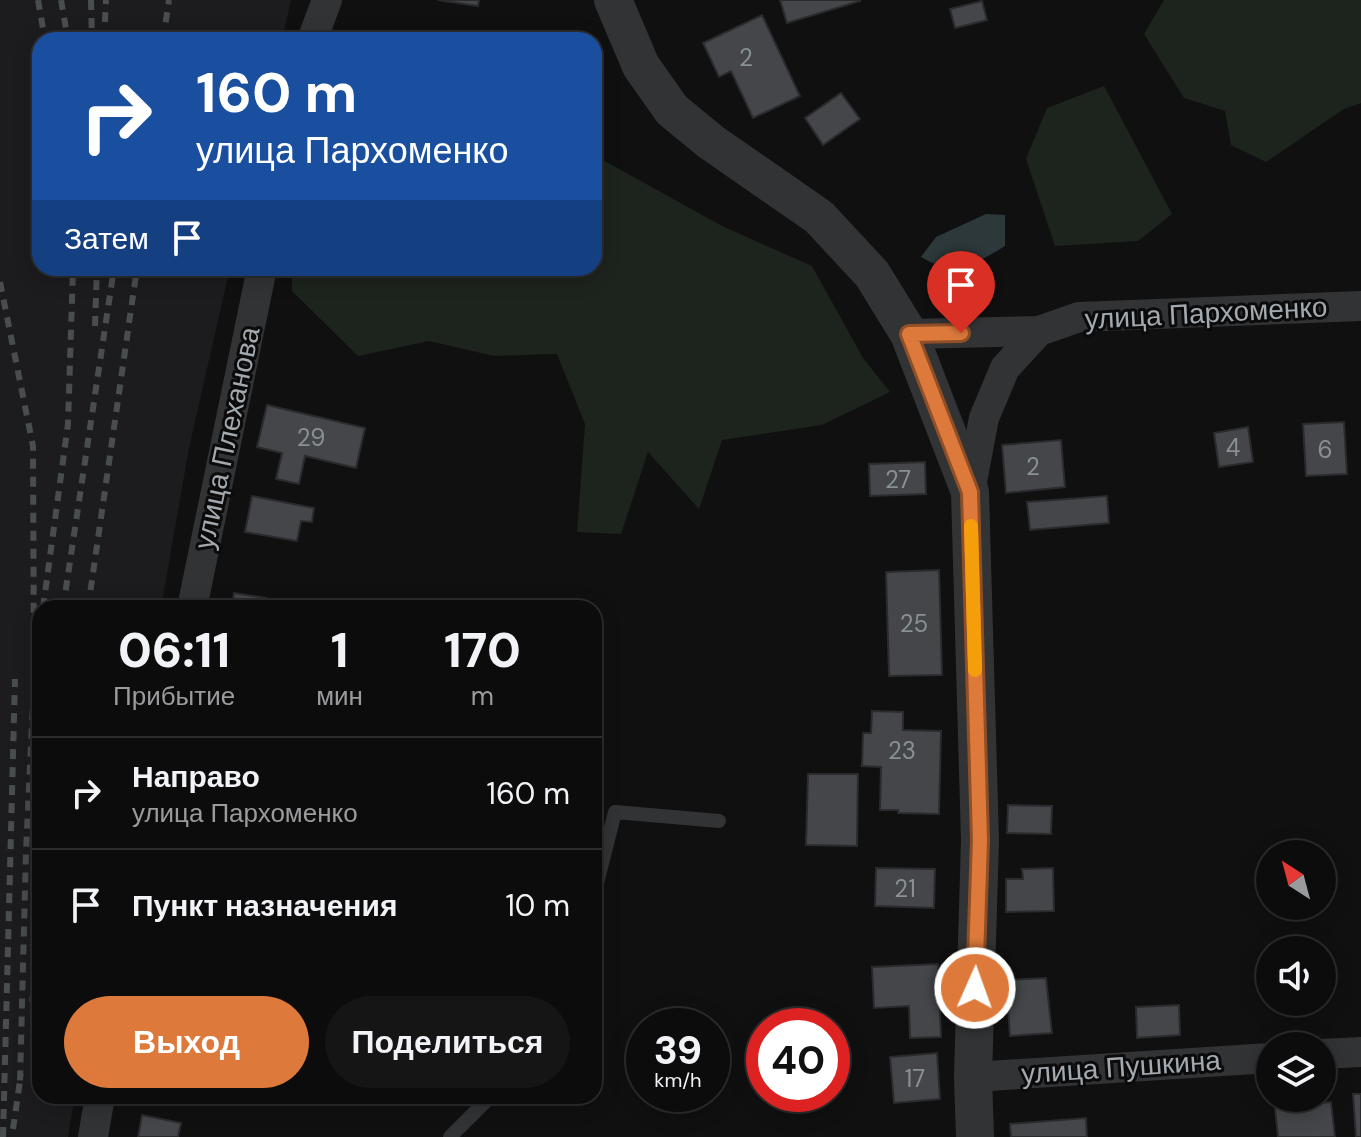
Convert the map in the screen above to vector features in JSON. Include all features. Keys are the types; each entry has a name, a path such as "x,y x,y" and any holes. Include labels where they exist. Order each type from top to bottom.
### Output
{"street":[{"path":"315,32 327,0"},
{"path":"613,0 641,66 672,110 711,142 819,217 872,274 909,334 970,492"},
{"name":"улица Плеханова","path":"194,600 260,276"},
{"name":"улица Пархоменко","path":"909,334 1039,331 1079,317 1361,306"},
{"path":"975,1137 973,1077 980,840 970,492 989,405 1005,368 1039,331"},
{"path":"1336,1053 1361,1052"},
{"name":"улица Пушкина","path":"973,1077 1256,1059"},
{"path":"93,1137 99,1104"}],"lane":[{"path":"602,863 615,812 719,821"},
{"path":"450,1137 483,1104"}],"shaded area":[{"path":"0,0 291,0 284,32 32,32 32,276 228,276 189,448 162,600 32,600 32,1104 74,1104 68,1137 0,1137"},
{"path":"1164,0 1361,0 1361,103 1344,109 1266,162 1231,145 1225,111 1184,98 1144,34"},
{"path":"1104,86 1172,214 1138,241 1055,246 1026,159 1047,108"},
{"path":"602,159 722,226 812,266 863,358 890,392 822,425 722,440 699,509 648,452 621,534 577,532 585,424 557,354 494,356 429,341 358,356 292,291 292,276 602,276"},
{"path":"986,214 1005,215 1005,246 964,266 944,267 921,257 936,237"}],"building":[{"path":"438,0 479,0 478,6"},
{"path":"780,0 860,0 860,1 787,23"},
{"path":"982,1 987,20 955,28 950,9"},
{"path":"762,15 800,96 753,118 731,71 719,77 703,43"},
{"path":"841,93 860,119 823,145 805,118"},
{"path":"267,405 365,428 356,468 305,456 299,484 276,479 282,453 257,447"},
{"path":"1344,422 1347,474 1306,476 1303,424"},
{"path":"1248,427 1253,462 1219,467 1214,433"},
{"path":"1061,440 1065,487 1006,493 1002,445"},
{"path":"925,462 926,494 870,496 869,464"},
{"path":"252,496 314,508 312,522 301,521 297,541 245,532"},
{"path":"1107,496 1109,523 1030,530 1027,502"},
{"path":"939,570 942,675 889,676 886,572"},
{"path":"234,593 266,598 266,600 233,600"},
{"path":"872,711 903,712 903,730 941,731 939,814 880,810 881,767 862,766 863,733 871,733"},
{"path":"808,774 858,774 857,846 806,845"},
{"path":"1008,805 1052,806 1051,834 1007,833"},
{"path":"876,868 935,869 934,908 875,906"},
{"path":"1053,868 1054,911 1006,912 1006,879 1023,879 1022,869"},
{"path":"938,964 941,1037 910,1038 909,1006 874,1008 872,967"},
{"path":"1046,978 1052,1033 1010,1036 1006,980"},
{"path":"1179,1005 1180,1035 1137,1038 1136,1007"},
{"path":"937,1053 940,1099 894,1103 890,1057"},
{"path":"1353,1094 1361,1094 1361,1137 1356,1137"},
{"path":"1275,1112 1332,1112 1335,1137 1278,1137"},
{"path":"142,1115 181,1123 178,1137 138,1137"},
{"path":"1086,1118 1087,1137 1011,1137 1010,1124"}],"railway":[{"path":"38,0 44,32"},
{"path":"61,0 67,32"},
{"path":"91,0 92,32"},
{"path":"104,32 106,0"},
{"path":"164,32 169,0"},
{"path":"44,600 68,424 73,276"},
{"path":"95,326 97,276"},
{"path":"64,600 113,276"},
{"path":"89,600 136,276"},
{"path":"0,282 33,446 34,600"},
{"path":"3,1137 15,679"},
{"path":"20,1082 32,724"},
{"path":"13,1129 21,1074"}],"slow traffic":[{"path":"971,526 975,670"}],"route":[{"path":"961,333 909,334 970,492 980,840 975,988"}]}
